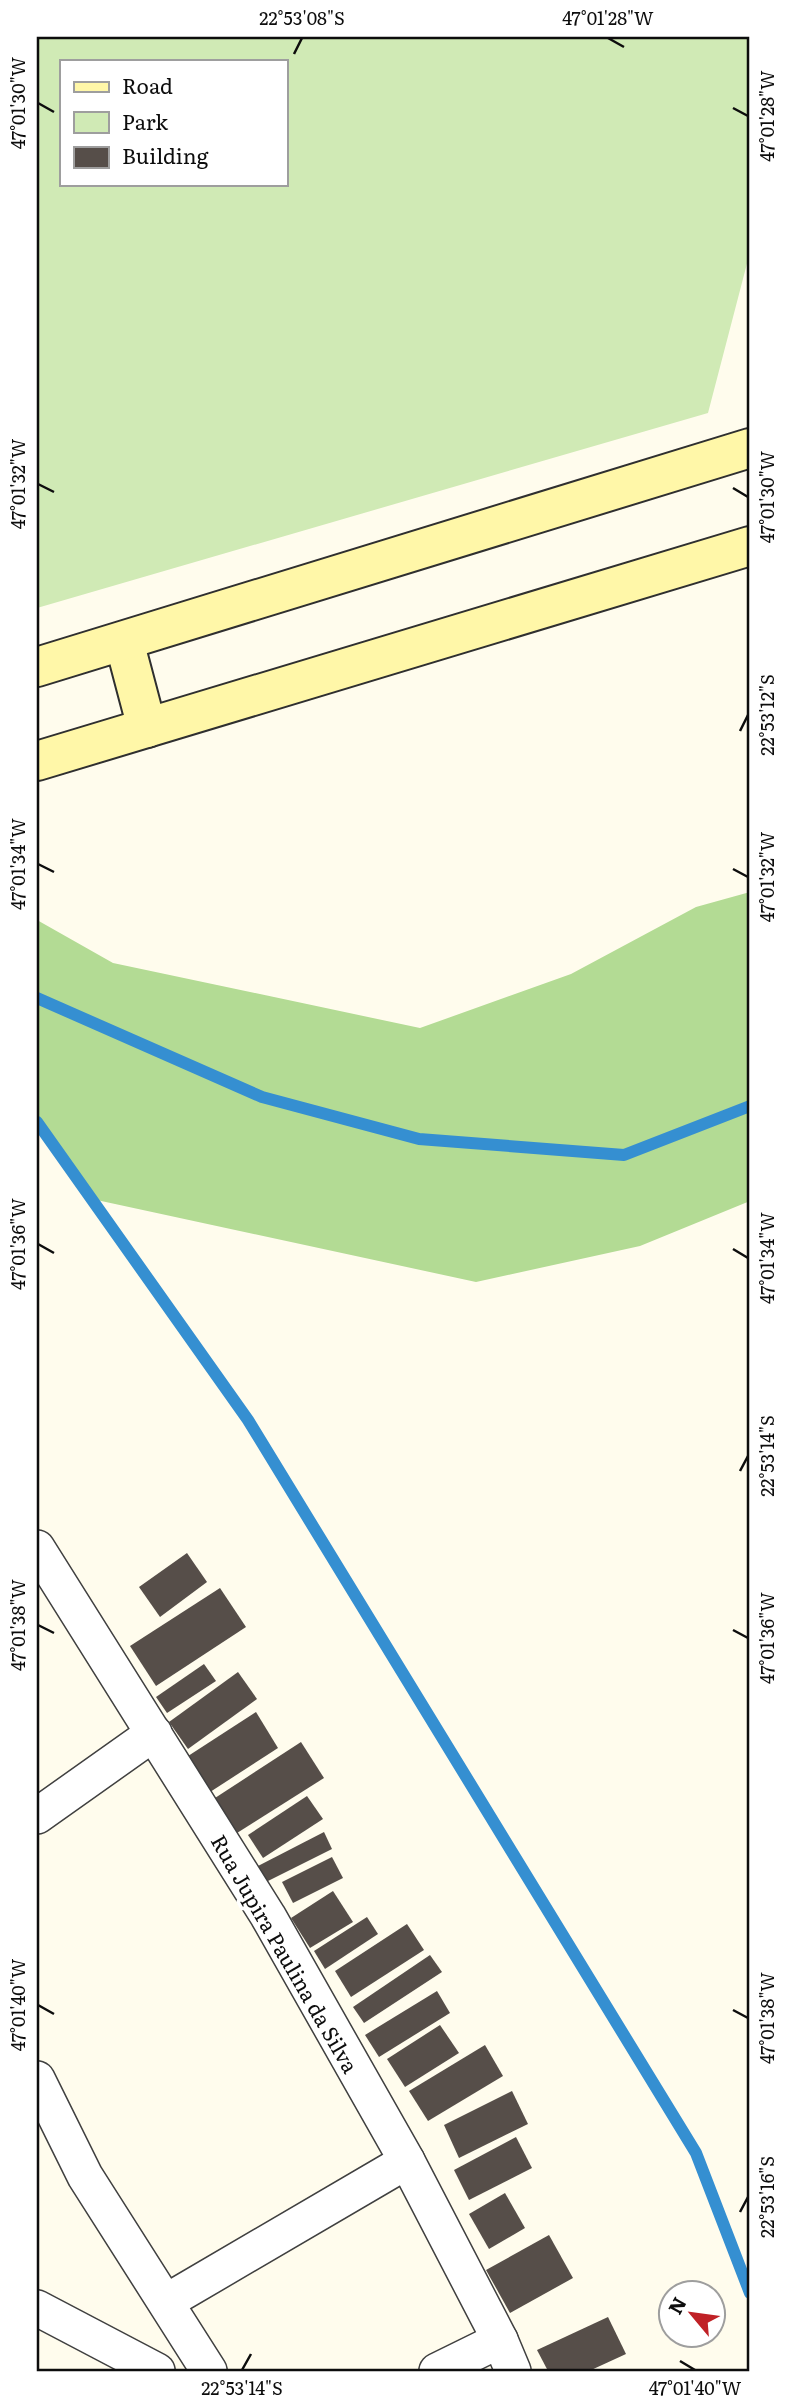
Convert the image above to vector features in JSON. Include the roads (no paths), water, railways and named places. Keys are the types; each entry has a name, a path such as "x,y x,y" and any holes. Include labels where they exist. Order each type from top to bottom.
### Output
{"street":[{"path":"37,667 750,448"},
{"path":"37,761 750,546"},
{"path":"124,641 147,728"},
{"name":"Rua Jupira Paulina da Silva","path":"37,1548 268,1916 407,2161 506,2356"},
{"path":"37,1816 154,1733"},
{"path":"37,2079 85,2176 209,2371"},
{"path":"166,2302 407,2161"},
{"path":"37,2308 158,2371"},
{"path":"437,2371 506,2356"}],"waterway":[{"path":"37,998 262,1097 419,1139 624,1155 750,1106"},
{"path":"37,1122 248,1420 696,2153 750,2293"}]}
